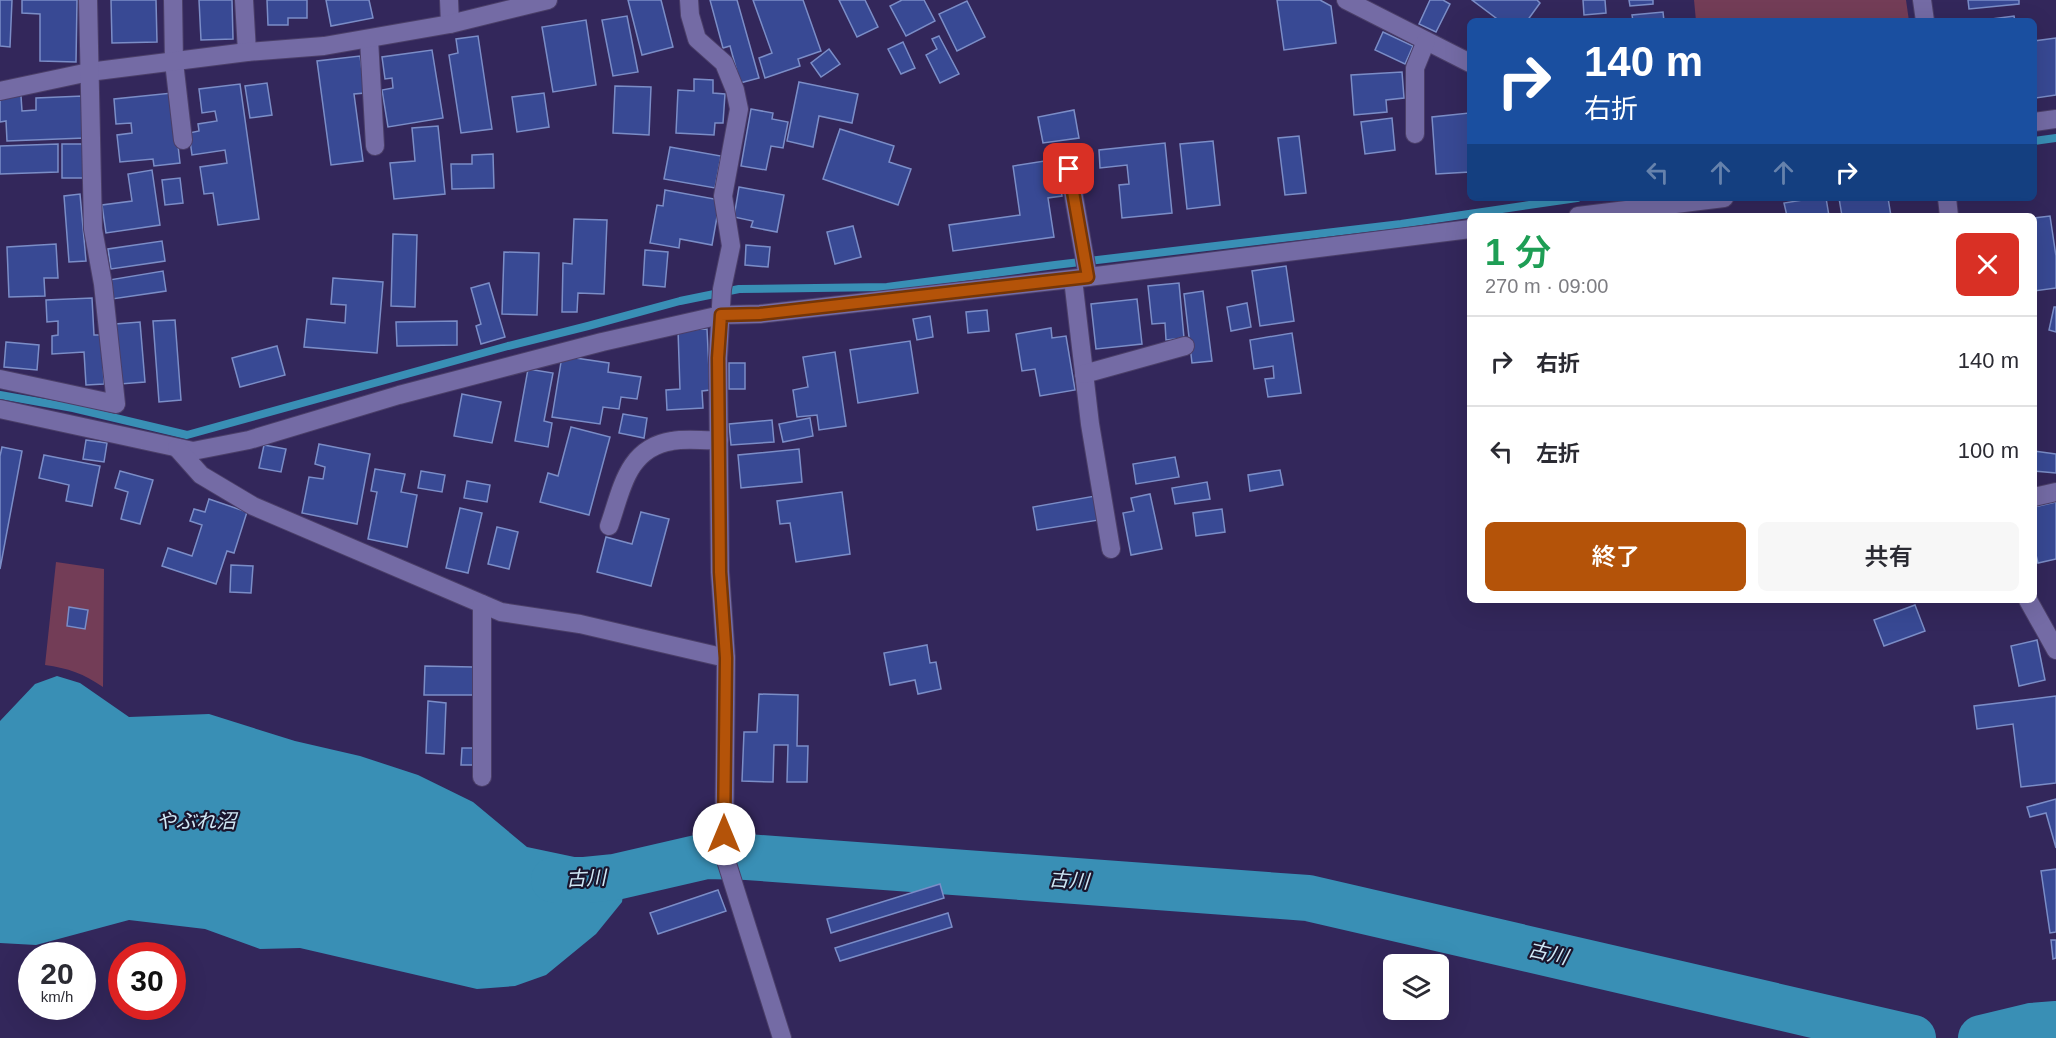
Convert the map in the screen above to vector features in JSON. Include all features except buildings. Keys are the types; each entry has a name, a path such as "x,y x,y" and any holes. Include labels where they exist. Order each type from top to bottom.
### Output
{"street":[{"path":"0,379 116,404 103,284 93,230 88,0"},
{"path":"173,0 174,62 183,140"},
{"path":"244,0 247,52"},
{"path":"449,0 450,24"},
{"path":"0,91 89,72 369,39 450,24 548,0"},
{"path":"689,0 690,15 697,39 724,63 735,90 739,109 723,196 731,246 722,302 718,358 720,572 726,658 724,854 753,952 782,1038"},
{"path":"1346,0 1467,62"},
{"path":"1922,0 1925,18"},
{"path":"369,39 375,146"},
{"path":"1415,134 1415,68 1426,41"},
{"path":"2037,122 2056,119"},
{"path":"1069,169 1082,244 1084,374 1111,549"},
{"path":"1600,213 1686,201"},
{"path":"1702,201 1712,213"},
{"path":"0,409 193,451 249,440 410,392 602,342 722,302 760,314 1467,229"},
{"path":"1084,374 1185,346"},
{"path":"609,526 630,466 646,450 672,441 719,440"},
{"path":"177,448 201,475 253,506 501,612 580,624 726,658"},
{"path":"2037,496 2056,492"},
{"path":"2030,603 2056,650"},
{"path":"482,604 482,777"}],"shaded area":[{"path":"1694,0 1906,0 1909,18 1696,18"},
{"path":"56,562 104,569 103,687 76,672 45,665"}],"water":[{"name":"やぶれ沼","path":"57,676 80,683 129,717 209,714 295,741 360,756 418,775 473,802 527,847 584,859 607,869 625,882 622,902 596,934 546,975 515,986 477,989 300,948 260,949 205,929 129,920 47,942 0,943 0,721 35,684"}],"waterway":[{"path":"2037,141 2056,138"},
{"path":"1475,213 1557,201"},
{"path":"0,395 73,408 187,435 508,346 680,301 739,289 887,287 1467,214"},
{"name":"古川","path":"554,880 615,877 706,856 747,857 1308,898 1913,1038"},
{"name":"古川","path":"1981,1038 2031,1026 2056,1024"}],"route":[{"path":"724,834 726,658 720,572 718,358 721,315 760,314 1088,277 1069,169"}]}
